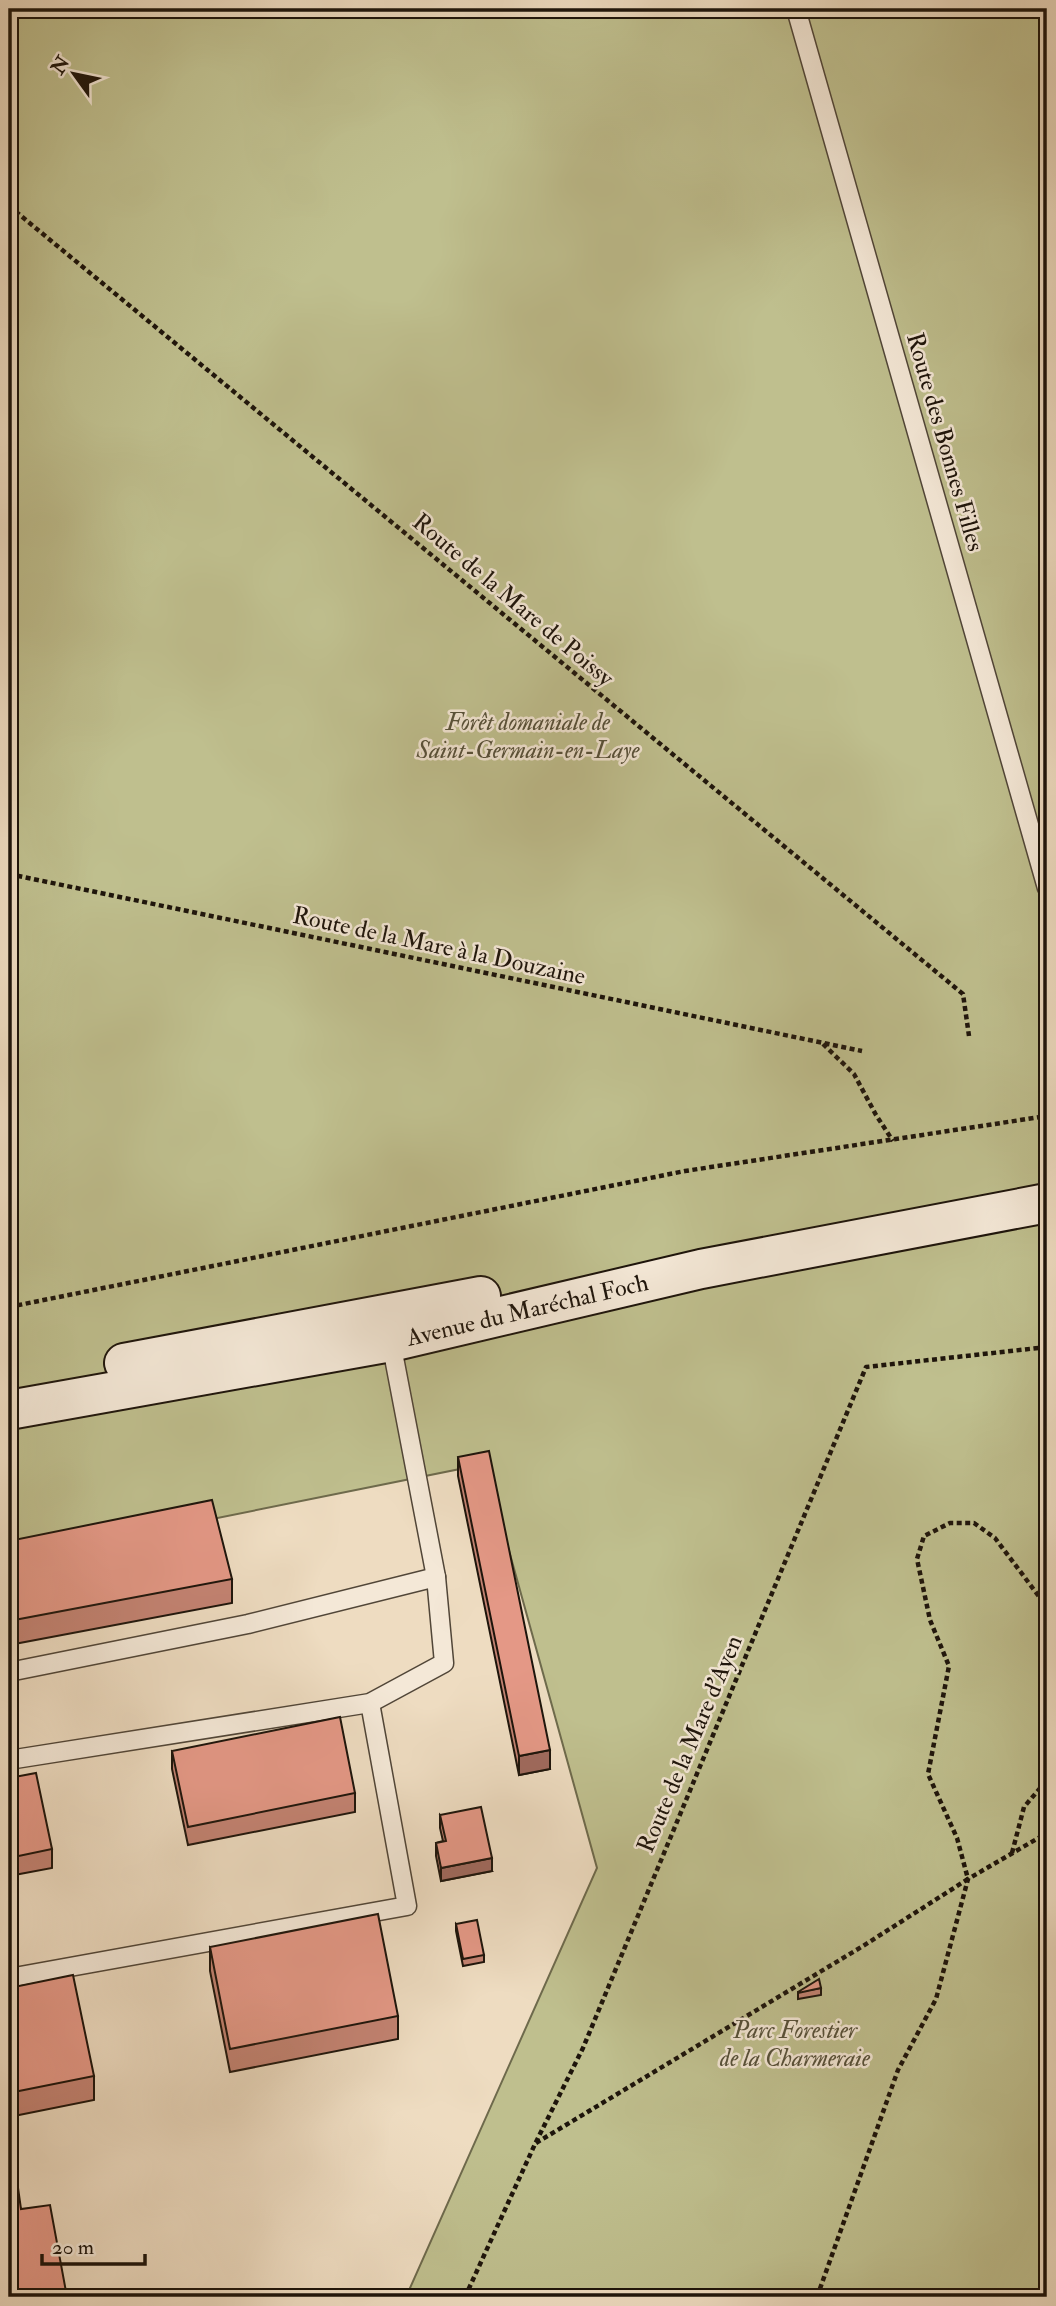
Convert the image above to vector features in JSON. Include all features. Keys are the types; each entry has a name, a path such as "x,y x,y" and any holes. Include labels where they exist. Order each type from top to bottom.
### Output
{"main road":[{"name":"Avenue du Maréchal Foch","path":"9,1387 323,1324 1047,1190"},
{"name":"Avenue du Maréchal Foch","path":"9,1410 391,1342 701,1269 1047,1203"}],"lane":[{"name":"Route des Bonnes Filles","path":"796,9 1047,888"},
{"path":"9,1760 370,1703 444,1663 436,1577 391,1342"},
{"path":"9,1672 248,1624 436,1577"},
{"path":"9,1978 407,1906 370,1703"}],"path":[{"name":"Route de la Mare de Poissy","path":"9,206 963,994 969,1035"},
{"name":"Route de la Mare à la Douzaine","path":"9,874 862,1051"},
{"path":"822,1043 854,1074 893,1141"},
{"path":"9,1307 685,1171 1047,1116"},
{"name":"Route de la Mare d'Ayen","path":"465,2297 535,2144 583,2048 866,1367 1047,1347"},
{"path":"817,2297 898,2070 936,1998 968,1879 957,1838 928,1774 949,1666 930,1620 917,1559 924,1536 950,1523 974,1523 995,1538 1047,1607"},
{"path":"1012,1854 1024,1807 1047,1780"},
{"path":"535,2144 1047,1833"}],"green space":[{"name":"Forêt domaniale de Saint-Germain-en-Laye","path":"9,9 1047,9 1047,2297 406,2297 597,1868 485,1464 9,1560"}],"building":[{"path":"489,1451 550,1750 519,1756 458,1457"},
{"path":"212,1500 232,1579 9,1621 9,1541"},
{"path":"340,1717 355,1793 188,1827 172,1751"},
{"path":"36,1773 52,1849 9,1858 9,1778"},
{"path":"481,1807 492,1858 441,1868 436,1843 446,1841 440,1815"},
{"path":"378,1914 398,2016 230,2049 210,1947"},
{"path":"477,1920 484,1955 463,1959 456,1924"},
{"path":"73,1975 94,2076 9,2093 9,1988"},
{"path":"819,1979 821,1988 798,1993 798,1992"},
{"path":"12,2146 21,2209 50,2205 67,2297 9,2297 9,2147"}],"park label":[{"name":"Parc Forestier de la Charmeraie","path":"795,2044"}]}
